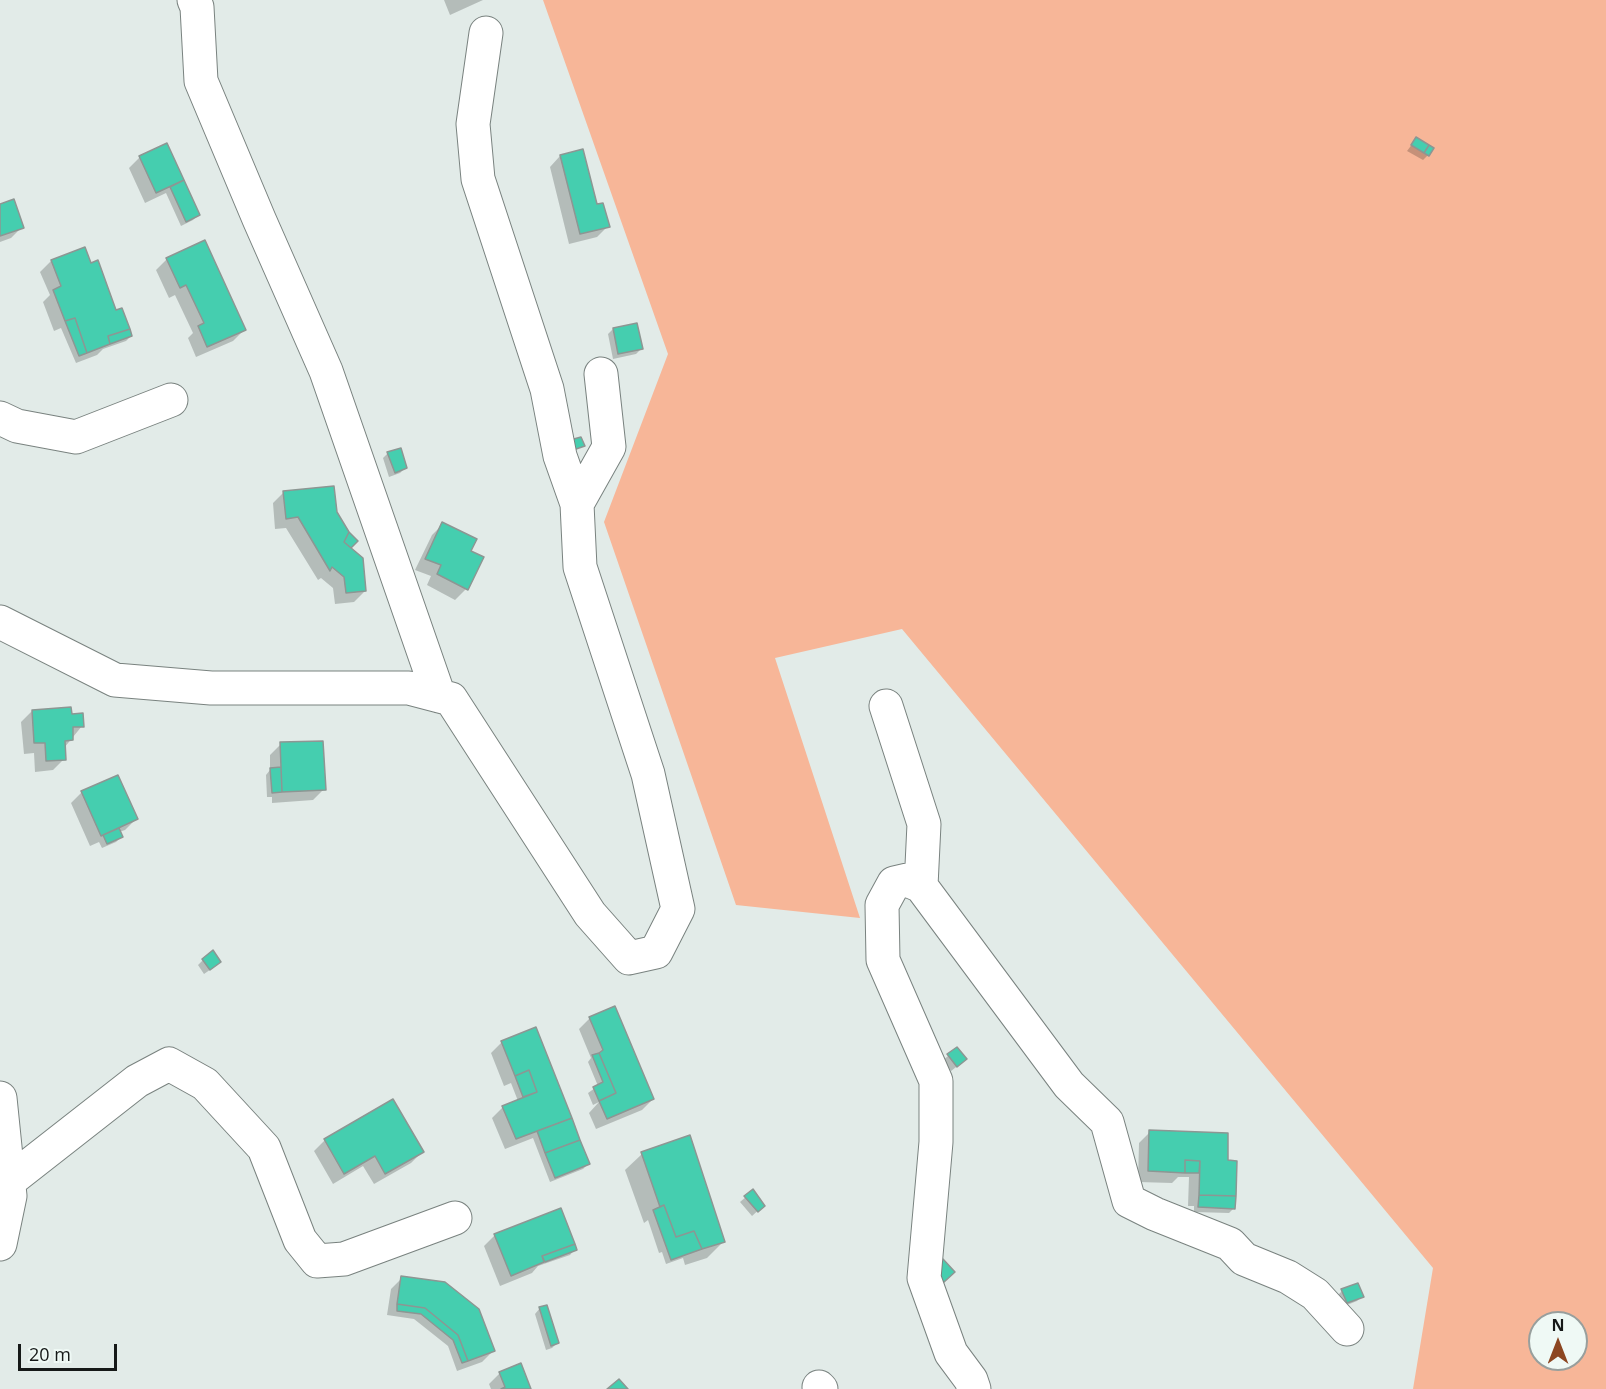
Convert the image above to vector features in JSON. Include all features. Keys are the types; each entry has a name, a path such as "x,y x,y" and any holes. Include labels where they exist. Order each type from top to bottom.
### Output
{"street":[{"path":"194,0 197,7 201,81 326,371 440,696"},
{"path":"0,622 115,680 211,688 409,688 452,699 590,914 629,958 656,952 678,909 648,774 580,567 577,504 560,456 547,389 478,179 473,124 486,33"},
{"path":"577,504 609,447 601,374"},
{"path":"0,418 16,426 76,436 171,400"},
{"path":"886,706 924,824 921,886"},
{"path":"974,1389 971,1380 951,1353 924,1278 936,1142 936,1081 883,960 882,904 894,883 907,880 921,886 1069,1085 1107,1122 1129,1201 1230,1244 1244,1259 1288,1277 1315,1294 1347,1329"},
{"path":"8,1182 137,1081 169,1064 205,1083 264,1148 300,1240 317,1261 344,1259 456,1218"},
{"path":"0,1098 10,1196 0,1244"}],"shaded area":[{"path":"543,0 1606,0 1606,1389 1413,1389 1433,1268 902,629 775,658 860,918 736,905 604,522 668,354"}],"building":[{"path":"1416,137 1429,145 1424,153 1411,145"},
{"path":"167,143 184,180 156,193 139,156"},
{"path":"1429,145 1434,148 1429,156 1424,153"},
{"path":"583,149 597,204 603,203 610,227 580,234 560,155"},
{"path":"184,180 200,215 186,222 170,187"},
{"path":"14,199 24,228 0,236 0,204"},
{"path":"205,240 246,330 207,347 198,326 204,323 186,285 180,288 166,258"},
{"path":"85,247 91,263 98,260 116,310 122,308 130,329 108,336 110,344 87,353 75,318 65,321 53,290 61,286 51,260"},
{"path":"75,318 87,353 79,356 65,321"},
{"path":"637,323 643,349 618,354 613,328"},
{"path":"130,329 132,336 110,344 108,336"},
{"path":"581,437 585,446 573,450 570,440"},
{"path":"401,448 407,468 395,473 387,452"},
{"path":"334,486 337,512 349,532 344,542 363,558 366,591 346,593 344,577 332,567 330,571 298,517 286,519 283,491"},
{"path":"442,522 477,539 471,551 484,557 468,590 437,574 441,565 425,559"},
{"path":"349,532 358,541 351,548 344,542"},
{"path":"71,707 72,714 83,713 84,727 73,727 73,740 65,741 66,760 46,761 45,743 34,743 32,710"},
{"path":"323,741 326,790 282,792 280,742"},
{"path":"281,767 282,792 272,793 270,768"},
{"path":"118,775 138,819 101,836 81,791"},
{"path":"119,828 123,837 107,844 103,835"},
{"path":"213,950 221,962 210,970 202,959"},
{"path":"615,1006 654,1099 607,1119 599,1101 616,1093 599,1053 603,1050 589,1017"},
{"path":"536,1027 572,1118 516,1139 502,1106 537,1092 529,1070 515,1076 501,1041"},
{"path":"957,1047 967,1059 957,1067 947,1054"},
{"path":"599,1053 616,1093 599,1101 593,1087 603,1082 592,1055"},
{"path":"529,1070 537,1092 523,1097 515,1076"},
{"path":"393,1099 424,1152 385,1174 375,1156 344,1174 324,1139"},
{"path":"572,1118 580,1140 545,1153 537,1131"},
{"path":"1149,1130 1228,1133 1228,1160 1237,1161 1236,1196 1199,1195 1200,1161 1185,1160 1185,1173 1148,1171"},
{"path":"690,1135 725,1242 702,1249 694,1231 676,1237 664,1205 660,1207 641,1152"},
{"path":"580,1140 590,1164 555,1178 545,1153"},
{"path":"1185,1160 1200,1161 1199,1173 1185,1173"},
{"path":"753,1189 765,1206 758,1212 744,1196"},
{"path":"1199,1195 1236,1196 1235,1209 1198,1207"},
{"path":"664,1205 676,1237 694,1231 702,1249 671,1260 653,1210"},
{"path":"561,1208 575,1244 542,1256 544,1262 511,1276 494,1234"},
{"path":"575,1244 577,1250 545,1262 542,1256"},
{"path":"943,1259 955,1272 943,1283 931,1269"},
{"path":"401,1276 445,1282 479,1309 495,1351 468,1361 458,1335 425,1308 397,1304"},
{"path":"1358,1283 1364,1297 1347,1303 1341,1289"},
{"path":"397,1304 425,1308 458,1335 468,1361 462,1363 453,1340 421,1314 397,1311"},
{"path":"547,1305 559,1343 551,1346 539,1307"},
{"path":"521,1363 531,1389 501,1389 505,1387 499,1372"},
{"path":"619,1379 628,1389 607,1389"}]}
